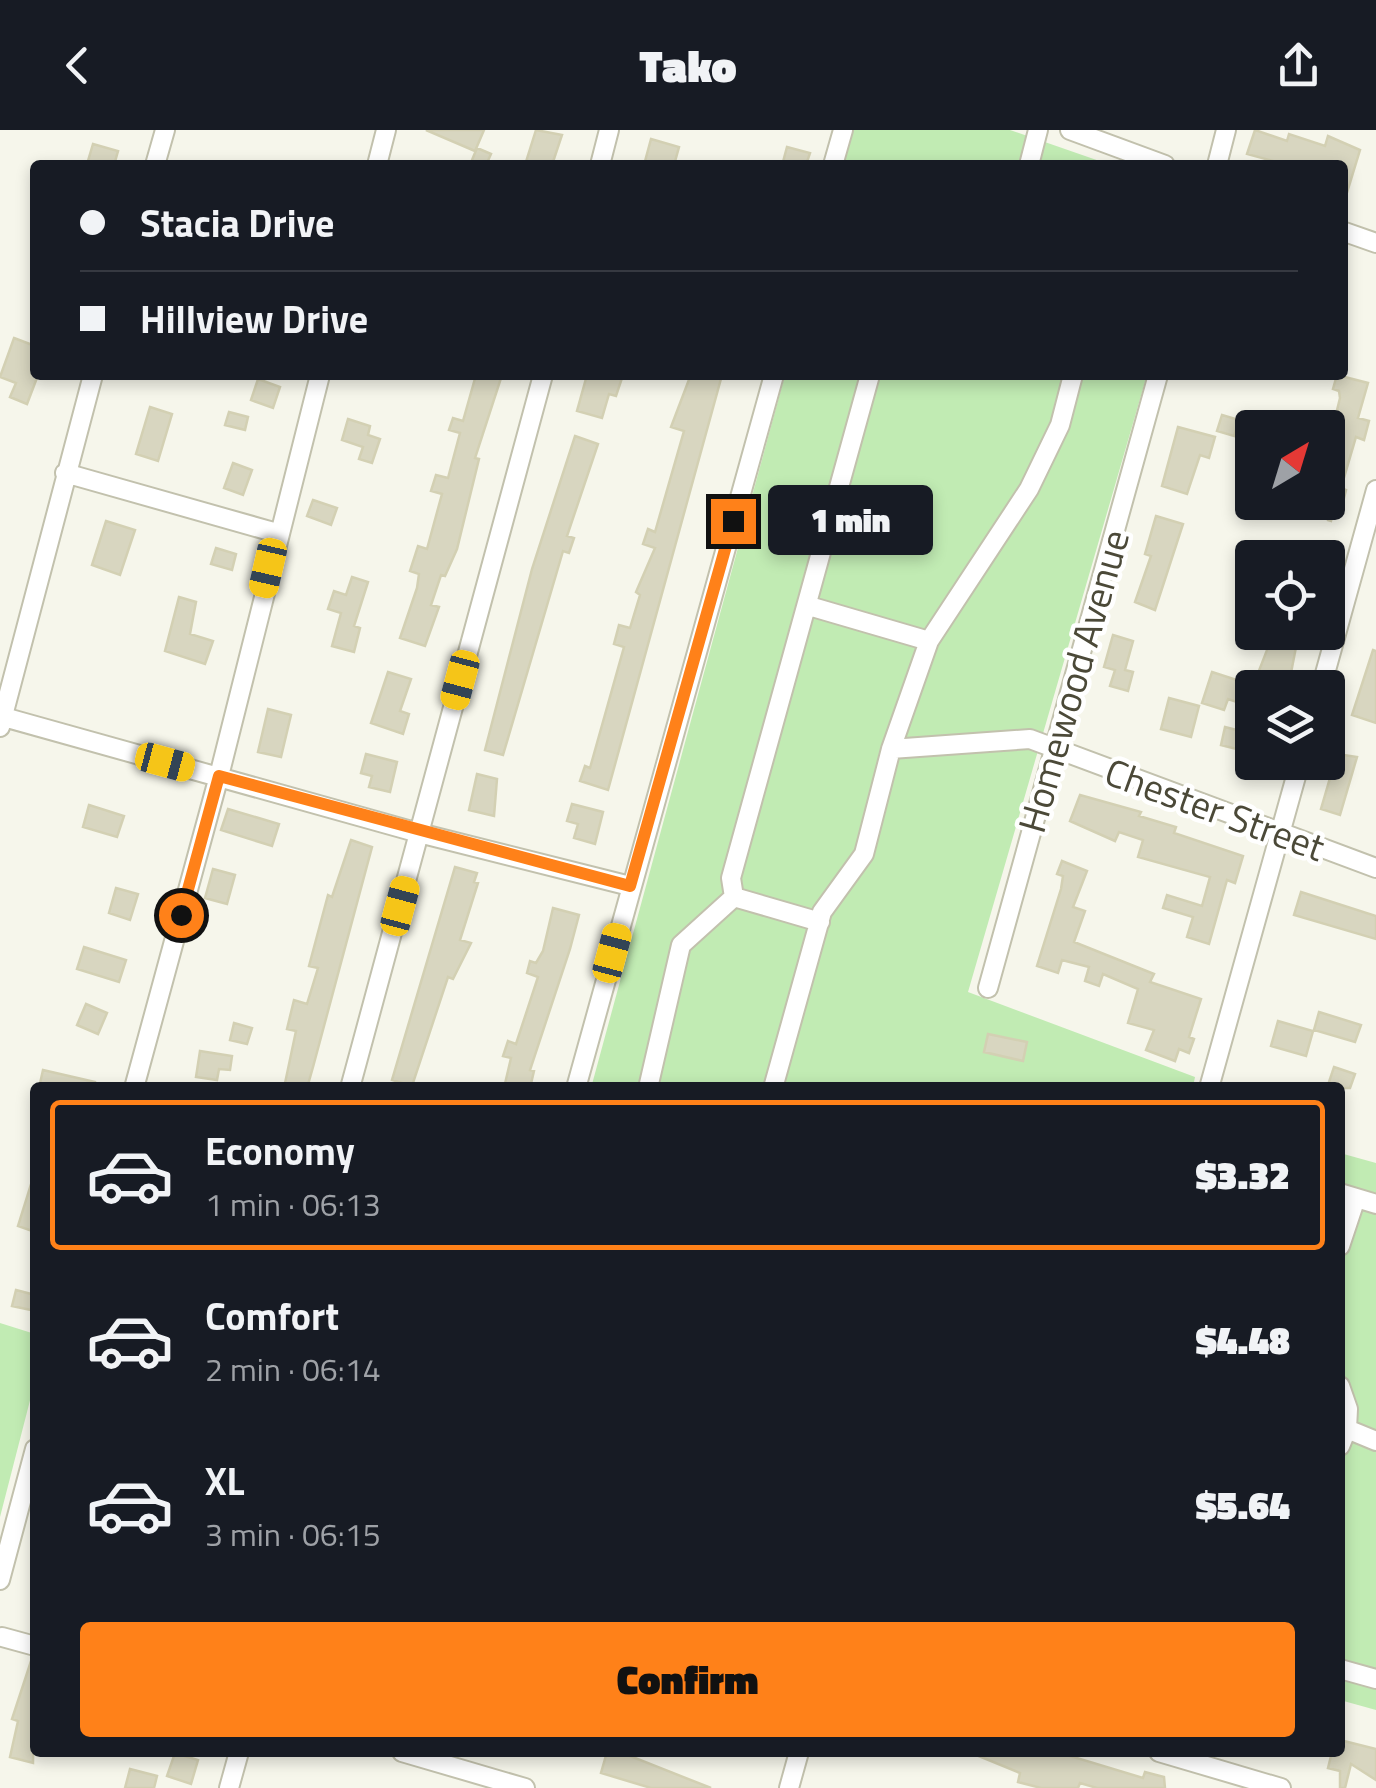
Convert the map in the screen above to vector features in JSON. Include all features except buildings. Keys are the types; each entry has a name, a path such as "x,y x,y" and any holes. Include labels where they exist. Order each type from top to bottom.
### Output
{"street":[{"path":"156,160 165,130"},
{"path":"378,160 386,130"},
{"path":"601,160 610,130"},
{"path":"834,160 843,130"},
{"path":"1030,160 1038,130"},
{"path":"1070,130 1151,160"},
{"path":"1217,160 1226,130"},
{"path":"1348,232 1376,243"},
{"path":"92,380 1,720 630,886"},
{"path":"136,1082 219,776 277,533 319,380"},
{"path":"352,1082 542,380"},
{"path":"578,1082 773,380"},
{"path":"734,897 731,878 869,380"},
{"path":"775,1082 820,922 864,854 891,749 929,641 1029,489 1060,425 1072,380"},
{"name":"Homewood Avenue","path":"988,988 1157,380"},
{"path":"64,473 277,533"},
{"path":"1326,670 1376,490"},
{"path":"809,606 929,641"},
{"name":"Chester Street","path":"891,749 1030,739 1376,868"},
{"path":"1211,1082 1295,780"},
{"path":"734,897 820,922"},
{"path":"649,1082 681,945 734,897"},
{"path":"1348,1195 1376,1204"},
{"path":"1345,1400 1345,1430"},
{"path":"1345,1438 1376,1440"},
{"path":"0,1580 30,1468"},
{"path":"1,1637 30,1645"},
{"path":"1345,1671 1376,1679"},
{"path":"229,1788 238,1757"},
{"path":"416,1757 494,1784 526,1788"},
{"path":"789,1788 798,1757"},
{"path":"1173,1757 1240,1783 1281,1788"}],"green space":[{"path":"852,130 1010,130 1097,160 844,160"},
{"path":"784,380 1146,380 968,992 1195,1077 1194,1082 593,1082"},
{"path":"1345,1154 1376,1163 1376,1710 1345,1701"},
{"path":"0,1323 30,1332 30,1400 0,1517"}],"route":[{"path":"181,915 219,776 419,833 630,886 733,521"}]}
